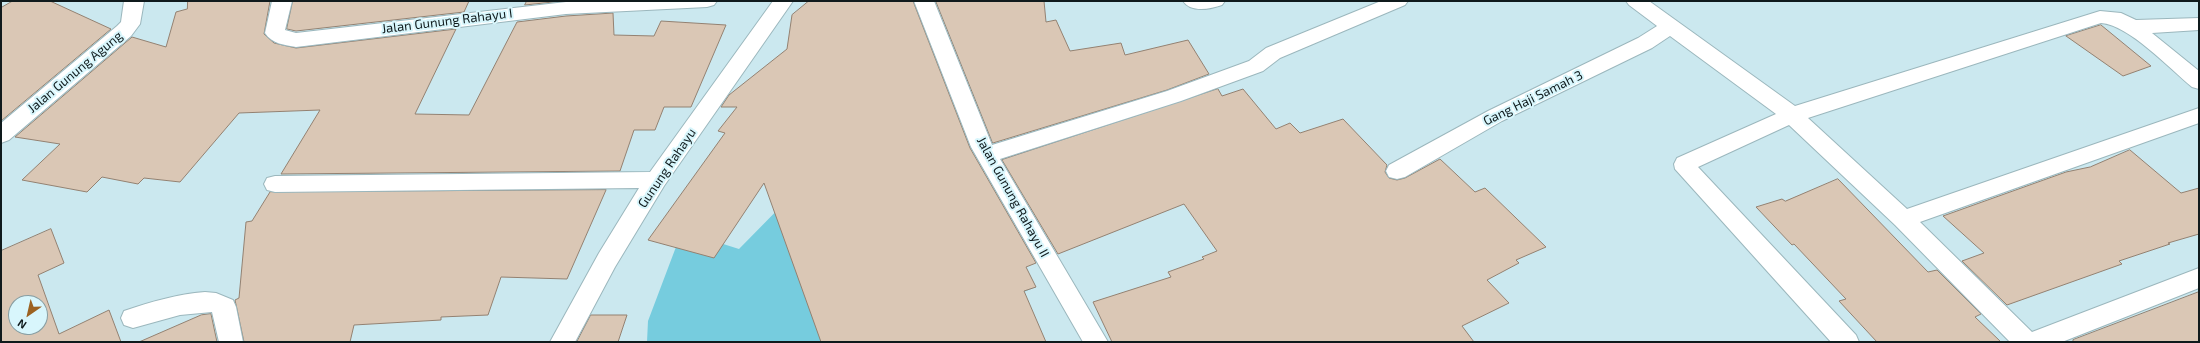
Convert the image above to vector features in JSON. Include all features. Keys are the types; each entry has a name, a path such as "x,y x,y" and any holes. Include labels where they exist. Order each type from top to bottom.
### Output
{"street":[{"name":"Jalan Gunung Agung","path":"1,135 124,31 130,24 134,1"},
{"name":"Jalan Gunung Rahayu I","path":"282,1 275,33 284,38 296,40 572,7 707,1"},
{"name":"Gunung Rahayu","path":"562,342 607,260 656,180 784,1"},
{"name":"Jalan Gunung Rahayu II","path":"924,1 987,155 1096,342"},
{"path":"1193,1 1197,3 1215,1"},
{"path":"987,155 1174,96 1256,66 1273,53 1398,1"},
{"path":"1636,1 1792,115 1903,219 2026,342"},
{"path":"1847,342 1686,169 1685,164 1792,115 2100,17 2114,18 2133,27 2199,82"},
{"path":"2133,27 2199,24"},
{"name":"Gang Haji Samah 3","path":"1397,172 1495,116 1645,43 1670,26"},
{"path":"1903,219 2199,115"},
{"path":"275,184 656,180"},
{"path":"2034,342 2199,278"},
{"path":"133,318 197,301 214,301 224,307 231,342"}],"shaded area":[{"path":"957,135 1036,287 901,342 647,342 648,321 682,231 739,249 797,190"}],"building":[{"path":"13,1 50,1 111,29 1,121 1,8"},
{"path":"188,1 270,1 264,34 274,43 296,48 456,29 415,114 469,115 517,22 566,16 613,13 614,35 654,36 661,21 726,25 691,107 664,107 655,130 634,130 620,171 281,174 320,110 239,113 180,182 144,178 138,184 102,177 87,192 22,180 60,144 15,137 132,37 166,47 176,12 187,9"},
{"path":"293,1 469,1 464,12 296,31 287,29"},
{"path":"527,1 562,1 525,5"},
{"path":"809,1 913,1 970,148 1036,263 1026,267 1036,287 1024,291 1046,342 821,342 764,183 714,258 648,240 725,133 718,131 737,107 721,107 729,95 787,49 792,15"},
{"path":"936,1 1044,1 1046,22 1056,20 1070,51 1121,43 1125,55 1188,40 1209,74 1167,90 993,143"},
{"path":"2101,25 2151,66 2123,76 2066,36"},
{"path":"1218,89 1222,96 1243,89 1276,129 1290,123 1300,133 1343,119 1387,165 1385,172 1389,178 1397,180 1405,178 1440,159 1475,192 1485,188 1546,247 1516,260 1519,263 1487,280 1509,303 1462,326 1474,342 1112,342 1093,302 1171,277 1168,272 1204,259 1202,257 1217,251 1184,204 1058,254 1002,160"},
{"path":"2130,150 2181,193 2199,188 2199,234 2168,243 2170,244 2119,261 2122,264 2007,305 1962,261 1984,253 1943,216 2066,172 2090,167"},
{"path":"1838,179 1928,272 1937,270 1981,314 1975,317 2001,342 1877,342 1839,301 1846,299 1794,244 1792,245 1756,207 1782,199 1785,201"},
{"path":"606,190 567,279 501,277 488,315 441,317 441,320 354,325 350,342 244,342 235,300 239,298 246,222 252,221 270,192"},
{"path":"51,229 64,263 38,275 45,295 8,295 8,335 48,335 48,303 59,334 109,310 121,342 1,342 1,251"},
{"path":"2199,292 2199,342 2073,342 2073,340"},
{"path":"211,314 217,342 139,342 201,315"},
{"path":"591,315 627,315 618,342 577,342"}]}
